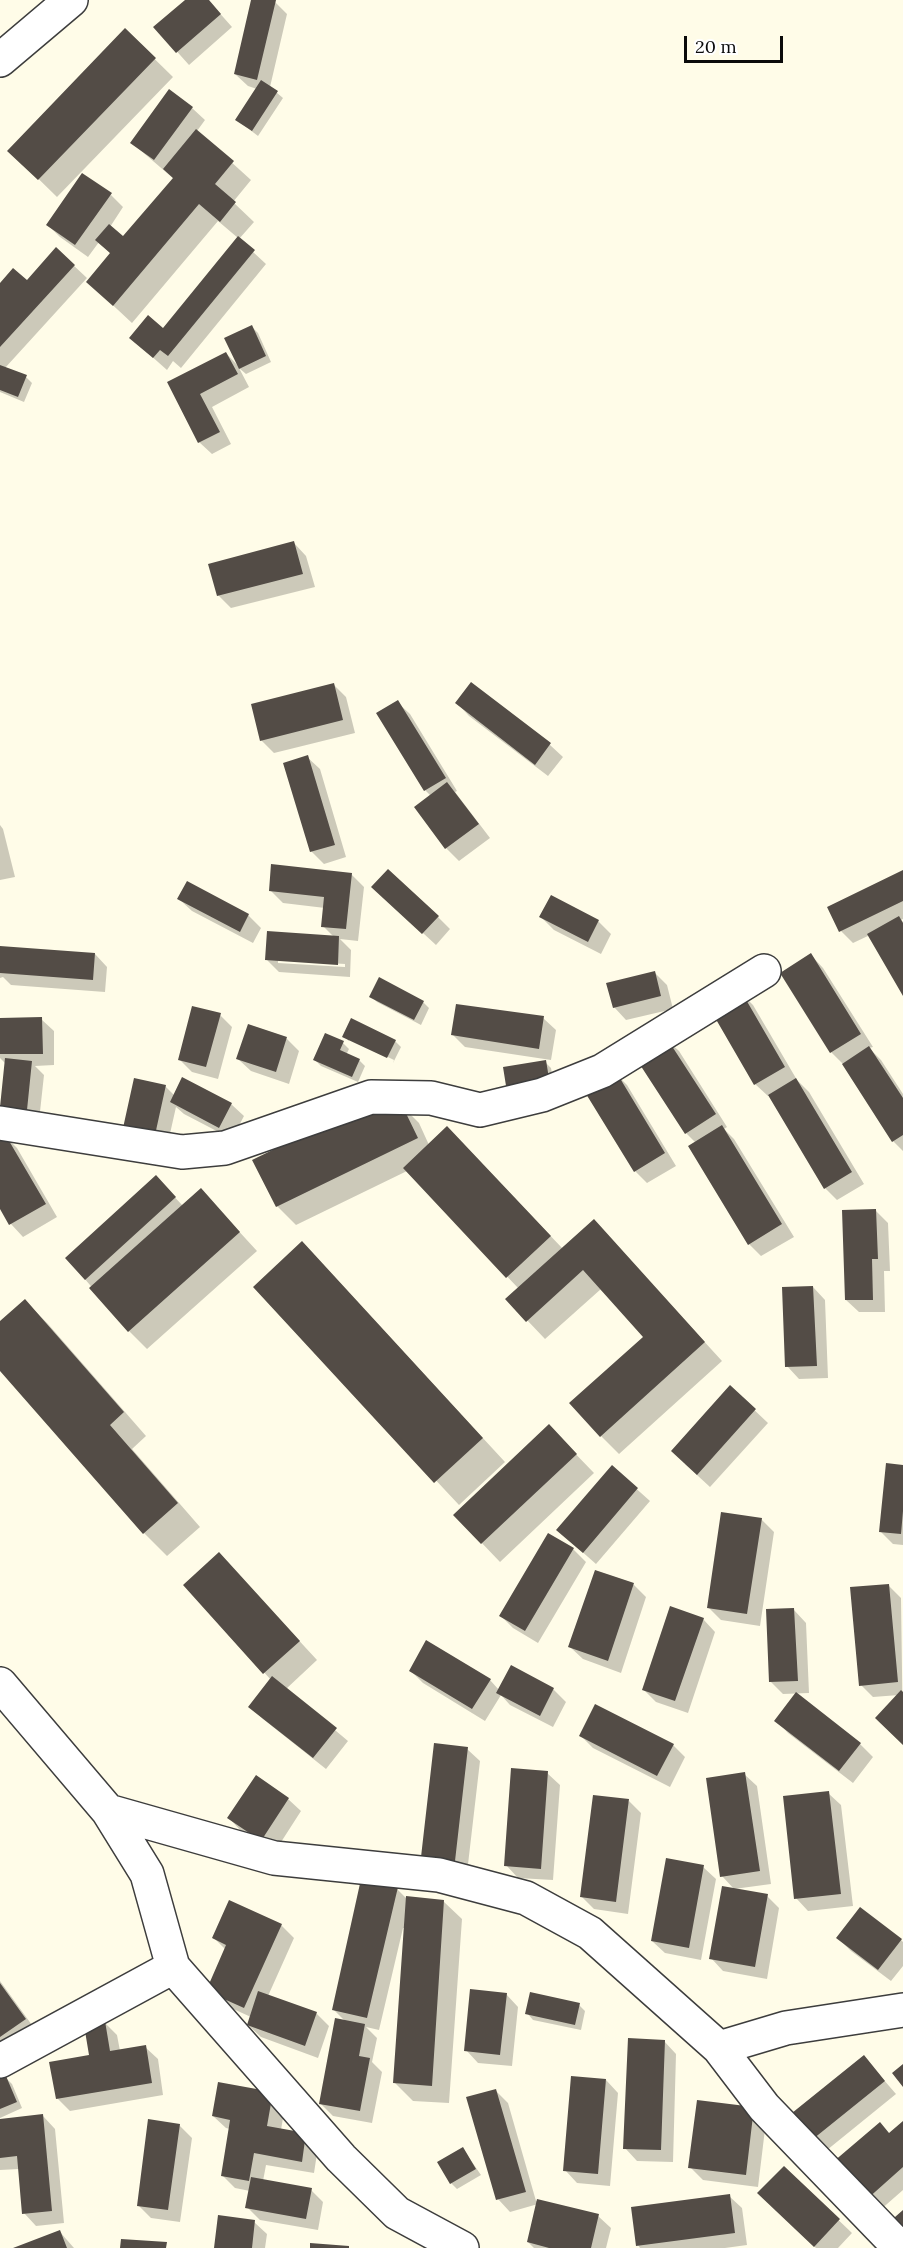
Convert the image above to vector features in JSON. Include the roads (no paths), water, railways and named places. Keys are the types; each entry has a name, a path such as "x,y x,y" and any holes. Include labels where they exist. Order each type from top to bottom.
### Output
{"street":[{"path":"0,60 71,0"},
{"path":"0,1123 183,1152 225,1148 371,1097 431,1098 480,1110 542,1095 602,1071 764,971"},
{"path":"0,1684 108,1811 147,1874 174,1967 341,2158 397,2213 462,2248"},
{"path":"108,1811 274,1858 439,1875 526,1898 590,1933 719,2048 764,2107 900,2248"},
{"path":"0,2061 174,1967"},
{"path":"719,2048 786,2028 903,2010"}]}
